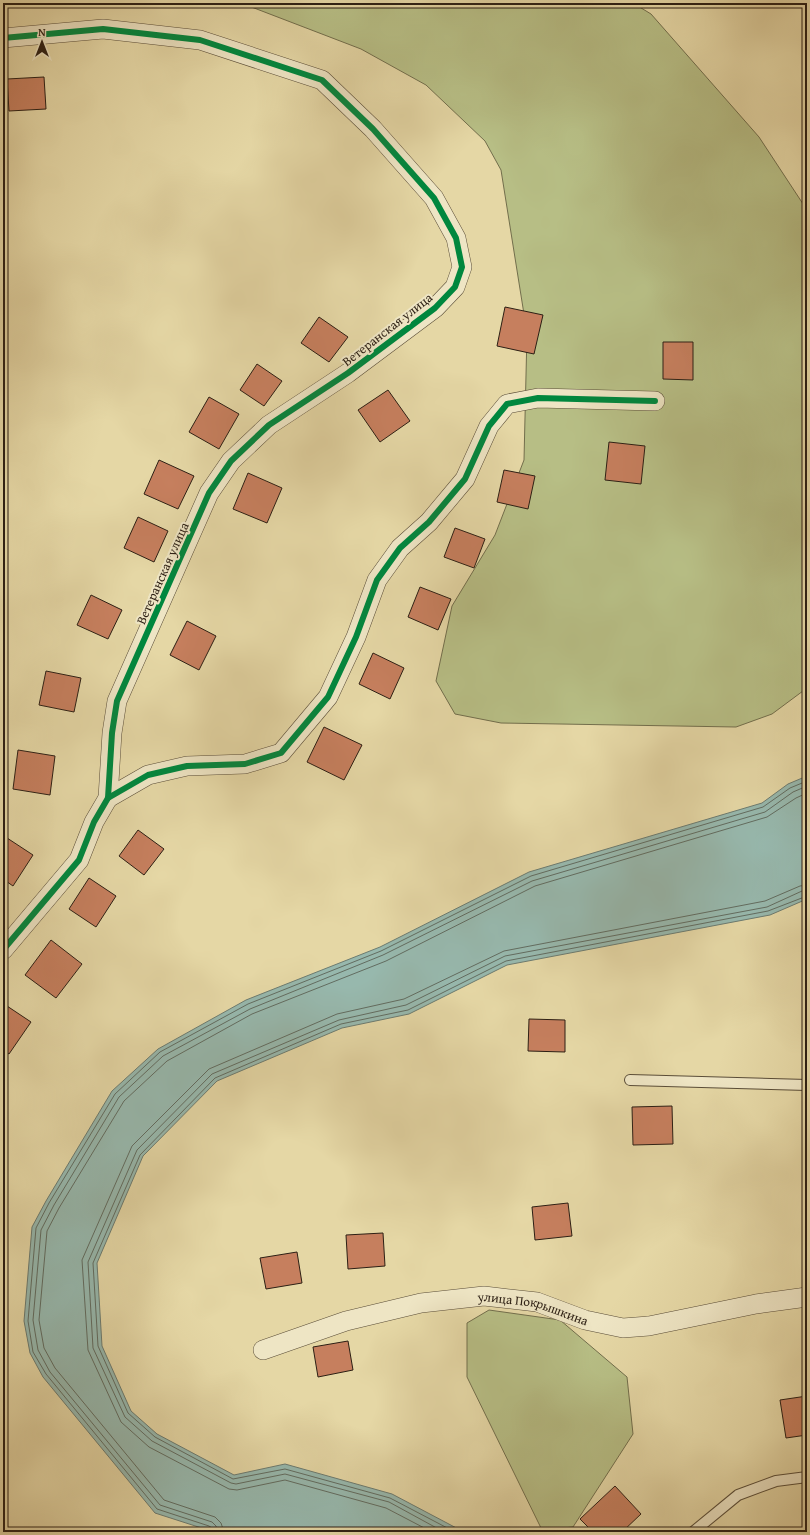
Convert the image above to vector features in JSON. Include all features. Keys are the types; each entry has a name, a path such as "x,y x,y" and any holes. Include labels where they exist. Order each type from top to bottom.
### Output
{"street":[{"name":"Ветеранская улица","path":"3,38 103,29 200,40 322,80 373,129 434,198 456,238 462,267 455,287 435,308 348,373 269,425 231,461 209,493 117,701 112,733 108,798 94,822 79,860 3,950"},
{"name":"Ветеранская улица","path":"108,798 148,775 187,766 245,764 281,753 328,697 356,637 377,580 400,548 429,522 465,479 489,426 507,404 538,398 655,401"},
{"name":"улица Покрышкина","path":"263,1350 346,1321 420,1303 484,1296 537,1302 585,1320 623,1328 649,1326 756,1304 807,1297"}],"lane":[{"path":"630,1080 807,1085"},
{"path":"693,1532 738,1495 776,1481 807,1477"}],"green space":[{"path":"241,3 633,3 651,14 759,137 807,210 807,688 772,714 736,727 501,723 455,714 436,681 452,606 495,535 524,460 527,333 501,170 485,141 426,85 361,49"},
{"path":"489,1310 560,1320 627,1377 633,1434 573,1527 542,1530 467,1377 467,1323"}],"water":[{"path":"807,776 807,899 770,915 507,965 409,1014 342,1028 217,1081 143,1156 97,1263 102,1346 131,1411 157,1434 234,1475 285,1464 392,1494 464,1532 214,1532 155,1513 43,1377 30,1353 24,1321 32,1227 112,1091 158,1049 246,1000 380,947 529,872 762,803 788,784"}],"building":[{"path":"44,77 46,109 9,111 7,79"},
{"path":"505,307 543,315 534,354 497,346"},
{"path":"319,317 348,337 329,362 301,343"},
{"path":"663,342 693,342 693,380 663,379"},
{"path":"257,364 282,381 264,406 240,390"},
{"path":"388,390 410,421 380,442 358,410"},
{"path":"209,397 239,414 219,449 189,432"},
{"path":"609,442 645,446 641,484 605,480"},
{"path":"159,460 194,476 178,509 144,494"},
{"path":"504,470 535,476 528,509 497,502"},
{"path":"248,473 282,488 267,523 233,509"},
{"path":"138,517 168,531 154,562 124,548"},
{"path":"455,528 485,539 474,568 444,557"},
{"path":"420,587 451,599 438,630 408,617"},
{"path":"91,595 122,610 108,639 77,625"},
{"path":"187,621 216,636 199,670 170,655"},
{"path":"373,653 404,668 390,699 359,684"},
{"path":"46,671 81,678 74,712 39,705"},
{"path":"324,727 362,745 344,780 307,762"},
{"path":"18,750 55,756 50,795 13,789"},
{"path":"138,830 164,849 144,875 119,856"},
{"path":"4,836 33,855 13,886 3,879"},
{"path":"89,878 116,896 96,927 69,909"},
{"path":"51,940 82,964 56,998 25,975"},
{"path":"4,1004 31,1022 9,1054 3,1050"},
{"path":"529,1019 565,1020 565,1052 528,1051"},
{"path":"672,1106 673,1144 633,1145 632,1107"},
{"path":"568,1203 572,1236 535,1240 532,1207"},
{"path":"383,1233 385,1266 348,1269 346,1235"},
{"path":"297,1252 302,1283 266,1289 260,1258"},
{"path":"348,1341 353,1370 318,1377 313,1347"},
{"path":"807,1396 807,1435 786,1438 780,1400"},
{"path":"615,1486 641,1514 622,1532 593,1532 580,1519"}],"cycle path":[{"path":"3,38 103,29 200,40 322,80 373,129 434,198 456,238 462,267 455,287 435,308 348,373 269,425 231,461 209,493 117,701 112,733 108,798 94,822 79,860 3,950"},
{"path":"108,798 148,775 187,766 245,764 281,753 328,697 356,637 377,580 400,548 429,522 465,479 489,426 507,404 538,398 655,401"}]}
